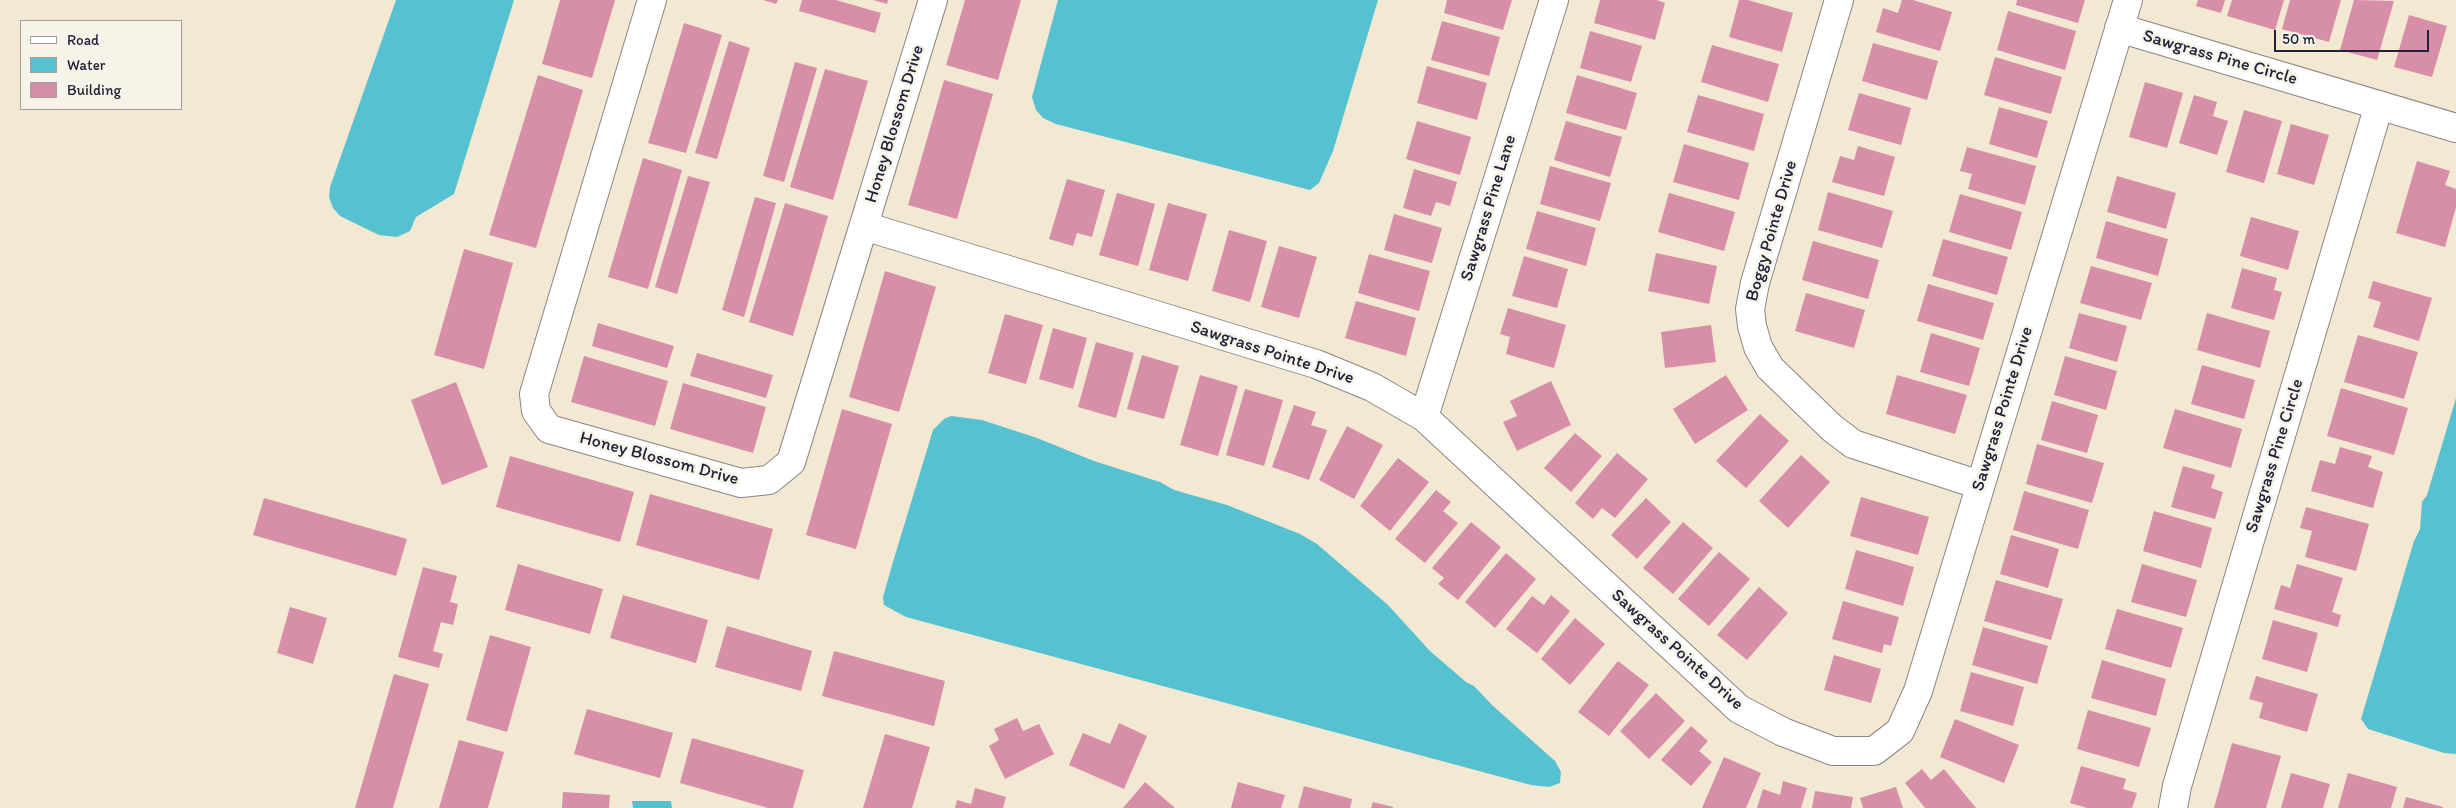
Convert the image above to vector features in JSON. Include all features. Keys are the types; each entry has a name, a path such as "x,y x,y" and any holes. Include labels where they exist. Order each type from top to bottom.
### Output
{"street":[{"name":"Honey Blossom Drive","path":"652,0 534,394 536,411 549,428 741,483 769,480 791,462 933,0"},
{"name":"Sawgrass Pine Lane","path":"1424,417 1554,0"},
{"name":"Boggy Pointe Drive","path":"1839,0 1755,283 1750,309 1752,326 1758,346 1770,368 1832,428 1853,444 1980,485"},
{"name":"Sawgrass Pointe Drive","path":"864,226 1316,364 1372,386 1424,417 1739,709 1783,732 1834,751 1874,751 1900,731 1918,691 2128,0"},
{"name":"Sawgrass Pine Circle","path":"2119,28 2456,128"},
{"name":"Sawgrass Pine Circle","path":"2174,808 2180,777 2379,105"}],"water":[{"path":"396,0 514,0 454,194 416,217 410,231 397,237 379,235 340,216 333,208 329,197 330,187"},
{"path":"1058,0 1378,0 1333,151 1319,183 1310,190 1056,124 1043,118 1036,110 1032,97"},
{"path":"2456,398 2456,754 2444,753 2368,729 2361,719 2414,541 2420,529 2422,502 2427,495"},
{"path":"951,416 982,420 1037,438 1094,461 1160,482 1174,490 1227,505 1300,534 1317,544 1388,605 1430,651 1466,682 1474,686 1492,705 1555,761 1561,772 1560,783 1549,787 1531,785 906,617 884,605 883,597 933,430 944,419"},
{"path":"632,801 671,801 672,808 633,808"}],"building":[{"path":"560,0 615,0 592,78 542,64"},
{"path":"763,0 778,0 776,4"},
{"path":"802,0 836,0 881,13 875,33 799,11"},
{"path":"873,0 888,0 887,4"},
{"path":"965,0 1021,0 998,80 946,65"},
{"path":"1447,0 1512,0 1503,30 1444,13"},
{"path":"1600,0 1657,0 1665,3 1655,40 1594,23"},
{"path":"1739,0 1748,0 1793,13 1782,52 1729,37"},
{"path":"1902,0 1913,0 1952,12 1940,51 1876,32 1883,8 1898,13"},
{"path":"2017,0 2085,0 2078,23 2016,5"},
{"path":"2198,0 2225,0 2221,13 2196,6"},
{"path":"2232,0 2284,0 2275,30 2227,16"},
{"path":"2290,0 2341,0 2329,42 2282,29"},
{"path":"2354,0 2394,1 2377,60 2340,50"},
{"path":"2008,11 2076,31 2065,70 1997,50"},
{"path":"2409,15 2447,26 2432,77 2394,67"},
{"path":"1442,21 1500,37 1489,76 1431,60"},
{"path":"684,23 722,35 686,153 648,143"},
{"path":"1590,31 1642,46 1631,82 1580,68"},
{"path":"729,41 750,48 717,159 695,153"},
{"path":"1873,43 1938,61 1927,100 1862,81"},
{"path":"1712,45 1779,64 1768,102 1701,82"},
{"path":"1995,57 2062,77 2051,114 1984,95"},
{"path":"795,62 817,68 784,182 763,176"},
{"path":"1427,66 1487,83 1477,120 1417,103"},
{"path":"825,69 868,81 833,200 790,187"},
{"path":"538,75 583,90 536,248 489,235"},
{"path":"1577,75 1637,93 1626,130 1566,113"},
{"path":"944,80 993,94 957,219 908,205"},
{"path":"2145,82 2183,93 2167,148 2129,137"},
{"path":"1859,93 1911,108 1901,145 1848,130"},
{"path":"1698,95 1764,114 1754,151 1687,132"},
{"path":"2194,95 2217,102 2213,116 2228,121 2217,155 2179,143"},
{"path":"1999,107 2048,121 2037,158 1989,144"},
{"path":"2244,110 2282,121 2264,183 2226,172"},
{"path":"1417,121 1471,137 1460,175 1406,159"},
{"path":"1566,121 1622,137 1610,177 1554,160"},
{"path":"2291,124 2329,135 2314,185 2277,174"},
{"path":"1684,144 1749,163 1739,200 1673,182"},
{"path":"1858,146 1895,157 1884,196 1832,182 1840,156 1854,160"},
{"path":"1967,147 2036,166 2025,205 1968,189 1972,174 1960,171"},
{"path":"643,158 682,170 648,289 608,277"},
{"path":"2417,161 2450,171 2445,185 2456,189 2456,207 2445,247 2396,233"},
{"path":"1550,166 1611,183 1600,221 1540,204"},
{"path":"1414,169 1457,182 1450,206 1436,202 1431,216 1403,208"},
{"path":"688,176 710,182 677,294 655,287"},
{"path":"2117,176 2176,193 2166,229 2107,212"},
{"path":"1067,179 1105,190 1092,237 1077,233 1073,246 1049,239"},
{"path":"1828,192 1893,211 1882,248 1818,230"},
{"path":"1117,193 1155,204 1138,266 1099,255"},
{"path":"1669,193 1735,212 1724,251 1658,232"},
{"path":"1960,194 2022,212 2011,250 1949,232"},
{"path":"755,197 776,203 744,317 722,310"},
{"path":"785,203 828,216 793,336 749,322"},
{"path":"1168,203 1207,214 1188,281 1149,270"},
{"path":"1537,211 1596,228 1586,266 1526,249"},
{"path":"1394,214 1442,228 1432,263 1384,250"},
{"path":"2251,217 2299,231 2288,270 2240,256"},
{"path":"2106,221 2168,239 2158,276 2096,258"},
{"path":"1229,230 1267,241 1250,302 1212,291"},
{"path":"1943,239 2008,257 1997,295 1932,276"},
{"path":"1813,241 1879,260 1868,299 1802,280"},
{"path":"1279,246 1317,257 1299,318 1261,307"},
{"path":"464,249 513,263 484,369 434,355"},
{"path":"1656,253 1717,266 1709,304 1648,291"},
{"path":"1369,254 1430,271 1419,311 1358,293"},
{"path":"1524,256 1568,269 1557,308 1512,296"},
{"path":"2091,266 2152,283 2141,320 2080,303"},
{"path":"2242,268 2277,278 2274,290 2282,292 2274,320 2231,308"},
{"path":"885,271 936,287 899,412 849,397"},
{"path":"2373,281 2432,298 2419,341 2373,327 2381,302 2368,298"},
{"path":"1928,284 1994,303 1983,340 1917,321"},
{"path":"1806,293 1865,310 1854,348 1795,331"},
{"path":"1356,301 1416,318 1406,356 1345,338"},
{"path":"1508,308 1566,325 1554,368 1506,354 1510,337 1500,334"},
{"path":"2079,313 2127,326 2117,362 2069,348"},
{"path":"2207,313 2270,331 2260,368 2197,350"},
{"path":"1005,314 1043,325 1026,384 988,373"},
{"path":"598,323 674,346 667,368 592,346"},
{"path":"1711,325 1716,362 1665,368 1661,332"},
{"path":"1053,328 1087,338 1073,389 1039,379"},
{"path":"1931,333 1980,348 1969,386 1920,372"},
{"path":"2358,335 2418,352 2404,399 2344,382"},
{"path":"1096,342 1134,353 1116,418 1078,407"},
{"path":"697,353 773,375 766,398 690,376"},
{"path":"1142,355 1179,366 1164,419 1127,409"},
{"path":"584,356 668,381 655,426 571,402"},
{"path":"2065,356 2117,371 2106,410 2054,395"},
{"path":"2202,365 2255,380 2244,419 2191,404"},
{"path":"1200,375 1238,386 1218,456 1180,445"},
{"path":"1726,375 1748,410 1695,444 1673,409"},
{"path":"1897,375 1967,395 1955,434 1886,414"},
{"path":"1551,381 1571,425 1517,451 1503,422 1517,416 1510,401"},
{"path":"456,382 488,467 442,485 411,400"},
{"path":"683,383 766,407 753,453 670,429"},
{"path":"2341,388 2408,408 2394,455 2327,436"},
{"path":"1245,389 1283,400 1264,466 1226,455"},
{"path":"2052,401 2098,415 2087,453 2041,440"},
{"path":"1294,405 1316,412 1311,425 1327,430 1309,480 1272,467"},
{"path":"842,409 892,424 856,549 806,535"},
{"path":"2175,409 2242,429 2231,468 2163,448"},
{"path":"1760,414 1789,441 1746,488 1716,461"},
{"path":"1347,426 1383,445 1354,499 1319,480"},
{"path":"1575,433 1602,456 1571,492 1544,468"},
{"path":"2037,444 2104,463 2092,503 2026,484"},
{"path":"2340,447 2372,456 2368,467 2383,472 2373,508 2311,491 2320,460 2335,464"},
{"path":"1617,453 1648,479 1615,518 1602,508 1593,519 1575,503"},
{"path":"1801,455 1830,482 1788,528 1759,501"},
{"path":"510,456 634,492 620,542 496,507"},
{"path":"1398,458 1429,482 1390,531 1360,506"},
{"path":"2183,466 2215,475 2211,488 2223,492 2215,519 2171,507"},
{"path":"1436,490 1451,502 1443,511 1458,523 1425,563 1395,539"},
{"path":"2024,491 2089,510 2078,549 2013,530"},
{"path":"650,494 773,529 759,580 636,545"},
{"path":"1861,497 1929,517 1918,555 1850,536"},
{"path":"264,498 407,539 396,576 253,535"},
{"path":"1646,498 1671,522 1637,559 1611,535"},
{"path":"2306,507 2369,524 2356,571 2305,557 2312,531 2300,528"},
{"path":"2154,511 2212,528 2201,568 2143,551"},
{"path":"1471,522 1501,547 1458,600 1438,584 1444,578 1432,568"},
{"path":"1683,522 1713,548 1673,594 1643,568"},
{"path":"2011,535 2059,549 2048,588 2000,574"},
{"path":"1856,550 1914,567 1903,606 1845,589"},
{"path":"1719,552 1750,579 1709,626 1678,599"},
{"path":"1506,553 1536,579 1495,628 1465,602"},
{"path":"518,564 603,589 590,634 505,610"},
{"path":"2142,564 2197,580 2186,617 2131,602"},
{"path":"2297,564 2343,578 2332,612 2341,615 2338,627 2274,609 2281,585 2290,588"},
{"path":"423,567 457,576 450,602 458,604 453,625 441,622 433,651 443,654 439,668 398,657"},
{"path":"1996,580 2063,599 2051,640 1984,621"},
{"path":"1759,587 1788,613 1747,660 1717,635"},
{"path":"623,595 708,620 696,663 610,638"},
{"path":"1551,595 1570,611 1537,653 1506,629 1532,596 1544,605"},
{"path":"1843,601 1899,617 1891,646 1884,644 1882,653 1832,639"},
{"path":"290,607 327,618 313,664 277,653"},
{"path":"2117,609 2183,628 2171,668 2105,649"},
{"path":"1575,618 1605,644 1570,685 1541,659"},
{"path":"2273,620 2318,633 2307,672 2262,659"},
{"path":"727,626 812,651 801,691 715,667"},
{"path":"1983,627 2048,646 2037,684 1972,665"},
{"path":"490,635 531,647 507,732 466,720"},
{"path":"834,651 945,681 934,726 822,696"},
{"path":"1834,655 1881,669 1871,703 1824,690"},
{"path":"2102,660 2166,679 2156,716 2091,698"},
{"path":"1618,661 1649,685 1609,736 1578,712"},
{"path":"1971,672 2024,687 2013,726 1960,711"},
{"path":"394,674 429,684 393,808 355,808"},
{"path":"2256,676 2318,694 2307,732 2259,718 2263,703 2249,699"},
{"path":"1656,693 1685,721 1649,759 1620,731"},
{"path":"587,709 673,733 660,778 574,754"},
{"path":"2088,710 2151,728 2139,767 2077,749"},
{"path":"1017,718 1023,731 1039,724 1054,754 1005,779 989,746 999,740 994,729"},
{"path":"1955,719 2019,745 2004,783 1940,757"},
{"path":"1119,723 1147,736 1124,789 1069,765 1083,733 1110,744"},
{"path":"1691,726 1708,741 1699,751 1712,762 1691,786 1661,760"},
{"path":"885,734 930,747 912,808 863,808"},
{"path":"692,738 804,770 793,808 768,808 680,783"},
{"path":"459,740 504,752 488,808 439,808"},
{"path":"2232,743 2281,756 2266,808 2214,808"},
{"path":"1724,757 1761,773 1746,808 1702,808"},
{"path":"2081,766 2126,779 2123,789 2137,793 2132,808 2087,808 2070,803"},
{"path":"1922,769 1931,780 1944,769 1976,808 1925,808 1905,783"},
{"path":"2291,773 2330,784 2323,808 2281,808"},
{"path":"2348,773 2397,787 2391,808 2338,808"},
{"path":"1783,781 1807,788 1801,808 1757,808 1763,789 1780,795"},
{"path":"1145,782 1175,808 1123,808"},
{"path":"1238,782 1285,795 1281,808 1231,808"},
{"path":"1304,786 1352,799 1350,808 1298,808"},
{"path":"1896,787 1903,808 1863,808 1860,798"},
{"path":"975,788 1006,797 1003,808 955,808 957,800 971,804"},
{"path":"1815,791 1853,797 1851,808 1812,808"},
{"path":"563,792 610,795 609,808 562,808"},
{"path":"2406,797 2443,807 2443,808 2403,808"},
{"path":"1373,802 1393,807 1393,808 1371,808"}]}
